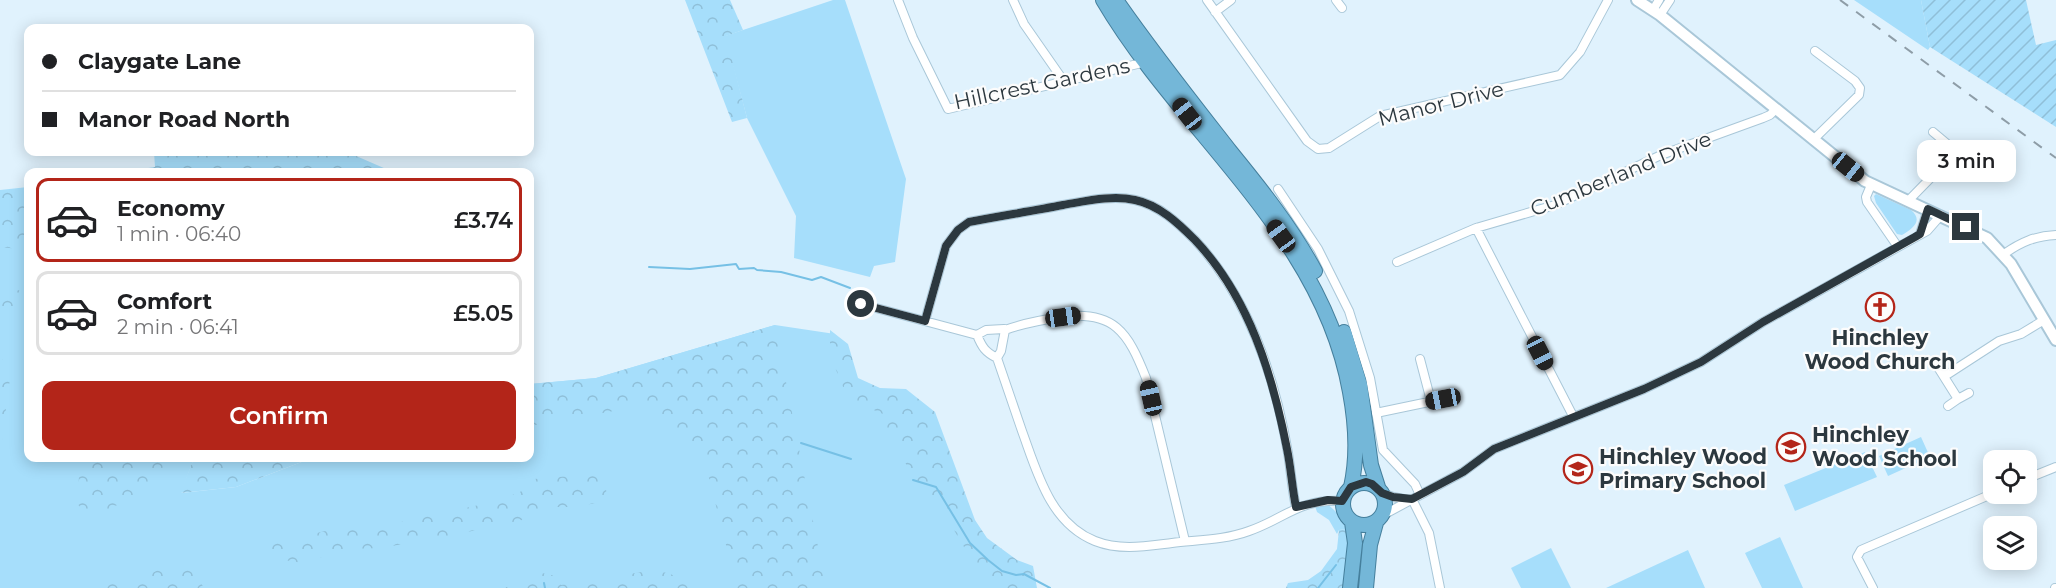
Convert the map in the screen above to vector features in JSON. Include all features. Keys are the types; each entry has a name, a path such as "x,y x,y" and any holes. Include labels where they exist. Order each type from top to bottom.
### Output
{"highway":[{"path":"1103,0 1146,62 1269,218 1301,264 1323,304 1347,371 1354,414 1355,470 1351,487 1342,501 1345,515 1352,522 1366,526 1379,519"},
{"path":"1116,0 1143,40 1264,193 1309,259 1333,304 1351,352 1360,385 1371,465 1386,505 1371,540 1365,585"},
{"path":"1351,487 1366,482 1380,490"},
{"path":"1350,588 1355,543 1352,522"}],"street":[{"name":"Hillcrest Gardens","path":"898,0 913,38 948,109 1146,62"},
{"path":"1013,0 1024,24 1063,80"},
{"name":"Manor Drive","path":"1207,0 1307,141 1318,149 1329,148 1380,116 1560,75 1580,52 1608,0"},
{"path":"1215,12 1231,0"},
{"path":"1336,0 1342,8"},
{"path":"1637,0 1657,13 1871,185 1909,200 1987,238 2004,254 2056,340"},
{"path":"1657,13 1659,0"},
{"path":"1657,13 1670,0"},
{"path":"1813,140 1859,95 1860,88 1855,81 1815,51"},
{"name":"Cumberland Drive","path":"1397,262 1476,228 1555,206 1661,155 1770,115 1776,109"},
{"path":"1933,132 1970,163"},
{"path":"1909,200 1956,152"},
{"path":"1871,185 1866,197 1867,202 1898,247"},
{"path":"1278,189 1318,249 1349,311 1370,378 1383,450 1415,484 1420,495"},
{"path":"925,321 946,246 958,230 969,222 1094,200 1119,198 1137,200 1154,207 1170,217 1208,255 1241,305 1260,347 1275,391 1288,452 1296,507"},
{"path":"1920,234 1928,209"},
{"path":"1379,519 1410,499 1463,472 1494,449 1644,389 1701,362 1763,322 1927,231 1941,215"},
{"path":"1476,228 1572,416"},
{"path":"2004,254 2034,237 2056,235"},
{"path":"861,304 977,335 986,330 999,328 1005,330 1025,323 1076,315 1093,316 1111,323 1123,333 1138,356 1146,378 1185,541"},
{"path":"1945,376 1999,341 2020,334 2044,321"},
{"path":"997,358 1001,351 1005,330"},
{"path":"977,335 986,353 997,358 1045,493 1067,521 1080,533 1097,542 1124,547 1231,536 1248,532 1296,507 1328,500 1342,501"},
{"path":"1420,359 1431,401"},
{"path":"1936,364 1958,399"},
{"path":"1948,406 1969,393"},
{"path":"1376,412 1443,399"},
{"path":"2037,475 2056,467"},
{"path":"1380,490 1393,497 1410,499"},
{"path":"1873,588 1857,557 1861,550 1983,498"},
{"path":"1410,499 1429,533 1440,588"}],"green space":[{"path":"685,0 730,0 743,30 726,36 747,118 732,122"},
{"path":"833,0 845,0 906,179 895,262 874,266 870,277 794,258 796,216 747,118 725,36"},
{"path":"1854,0 1921,0 1930,47 1928,50"},
{"path":"1921,0 2026,0 2036,45 2056,40 2056,127 1930,47"},
{"path":"154,156 356,156 384,168 148,168 155,167"},
{"path":"24,187 24,250 0,247 0,190"},
{"path":"1876,194 1911,210 1917,221 1913,227 1902,235 1897,234 1876,203 1874,196"},
{"path":"0,230 24,231 24,462 193,462 181,493 236,487 302,462 534,462 534,384 596,378 775,325 835,334 843,382 925,406 969,545 1016,588 0,588"},
{"path":"24,290 24,306 0,306 9,291"},
{"path":"775,325 826,588 737,588 702,451 665,420 653,404 534,425 534,384 596,378"},
{"path":"830,330 848,344 858,378 880,388 906,389 935,412 975,520 987,538 1017,560 1033,566 1037,588 990,588 941,508 932,504 927,489 909,474 900,445 883,440 883,414 848,399 830,355"},
{"path":"0,359 12,363 2,440 0,440"},
{"path":"1921,437 1930,457 1888,476 1879,456"},
{"path":"1865,452 1877,477 1795,511 1784,485"},
{"path":"75,462 164,462 160,478 151,487 145,501 113,506 106,515 83,514 78,504 79,473"},
{"path":"192,462 302,462 236,487 180,493"},
{"path":"593,474 605,476 607,501 574,507 533,510 522,520 381,548 347,549 303,563 258,556 259,546 352,525 392,524 479,505 519,493 534,479"},
{"path":"1327,504 1339,515 1345,525 1346,529 1339,530 1337,534 1329,520 1317,512 1315,506"},
{"path":"1346,529 1348,559 1342,588 1286,588 1288,583 1308,580 1321,571 1337,549 1339,530"},
{"path":"1780,537 1803,588 1762,588 1745,553"},
{"path":"1551,548 1571,588 1521,588 1511,568"},
{"path":"1688,550 1705,588 1606,588"},
{"path":"163,568 198,568 202,585 205,588 94,588 120,578 142,577"},
{"path":"648,571 671,574 689,588 504,588 542,573 560,577 561,585"}],"waterway":[{"path":"649,267 690,269 736,264 739,269 754,268 781,272 812,280 821,277 850,288"},
{"path":"801,443 851,459"},
{"path":"913,480 936,487 970,543 988,560 1002,571 1016,575 1024,574 1050,588"},
{"path":"1318,588 1336,565"},
{"path":"544,583 545,588"}],"railway":[{"path":"1840,0 2056,158"}],"place":[{"name":"Hinchley Wood Church","path":"1880,307"},
{"name":"Hinchley Wood School","path":"1791,447"},
{"name":"Hinchley Wood Primary School","path":"1578,469"}],"route":[{"path":"861,304 925,321 946,246 958,230 969,222 1094,200 1119,198 1137,200 1170,217 1185,231 1208,255 1239,300 1260,347 1275,391 1288,452 1296,507 1328,500 1342,501 1351,487 1366,482 1378,487 1382,493 1409,500 1450,480 1494,449 1644,389 1701,362 1763,322 1920,234 1928,209 1966,227"}]}
